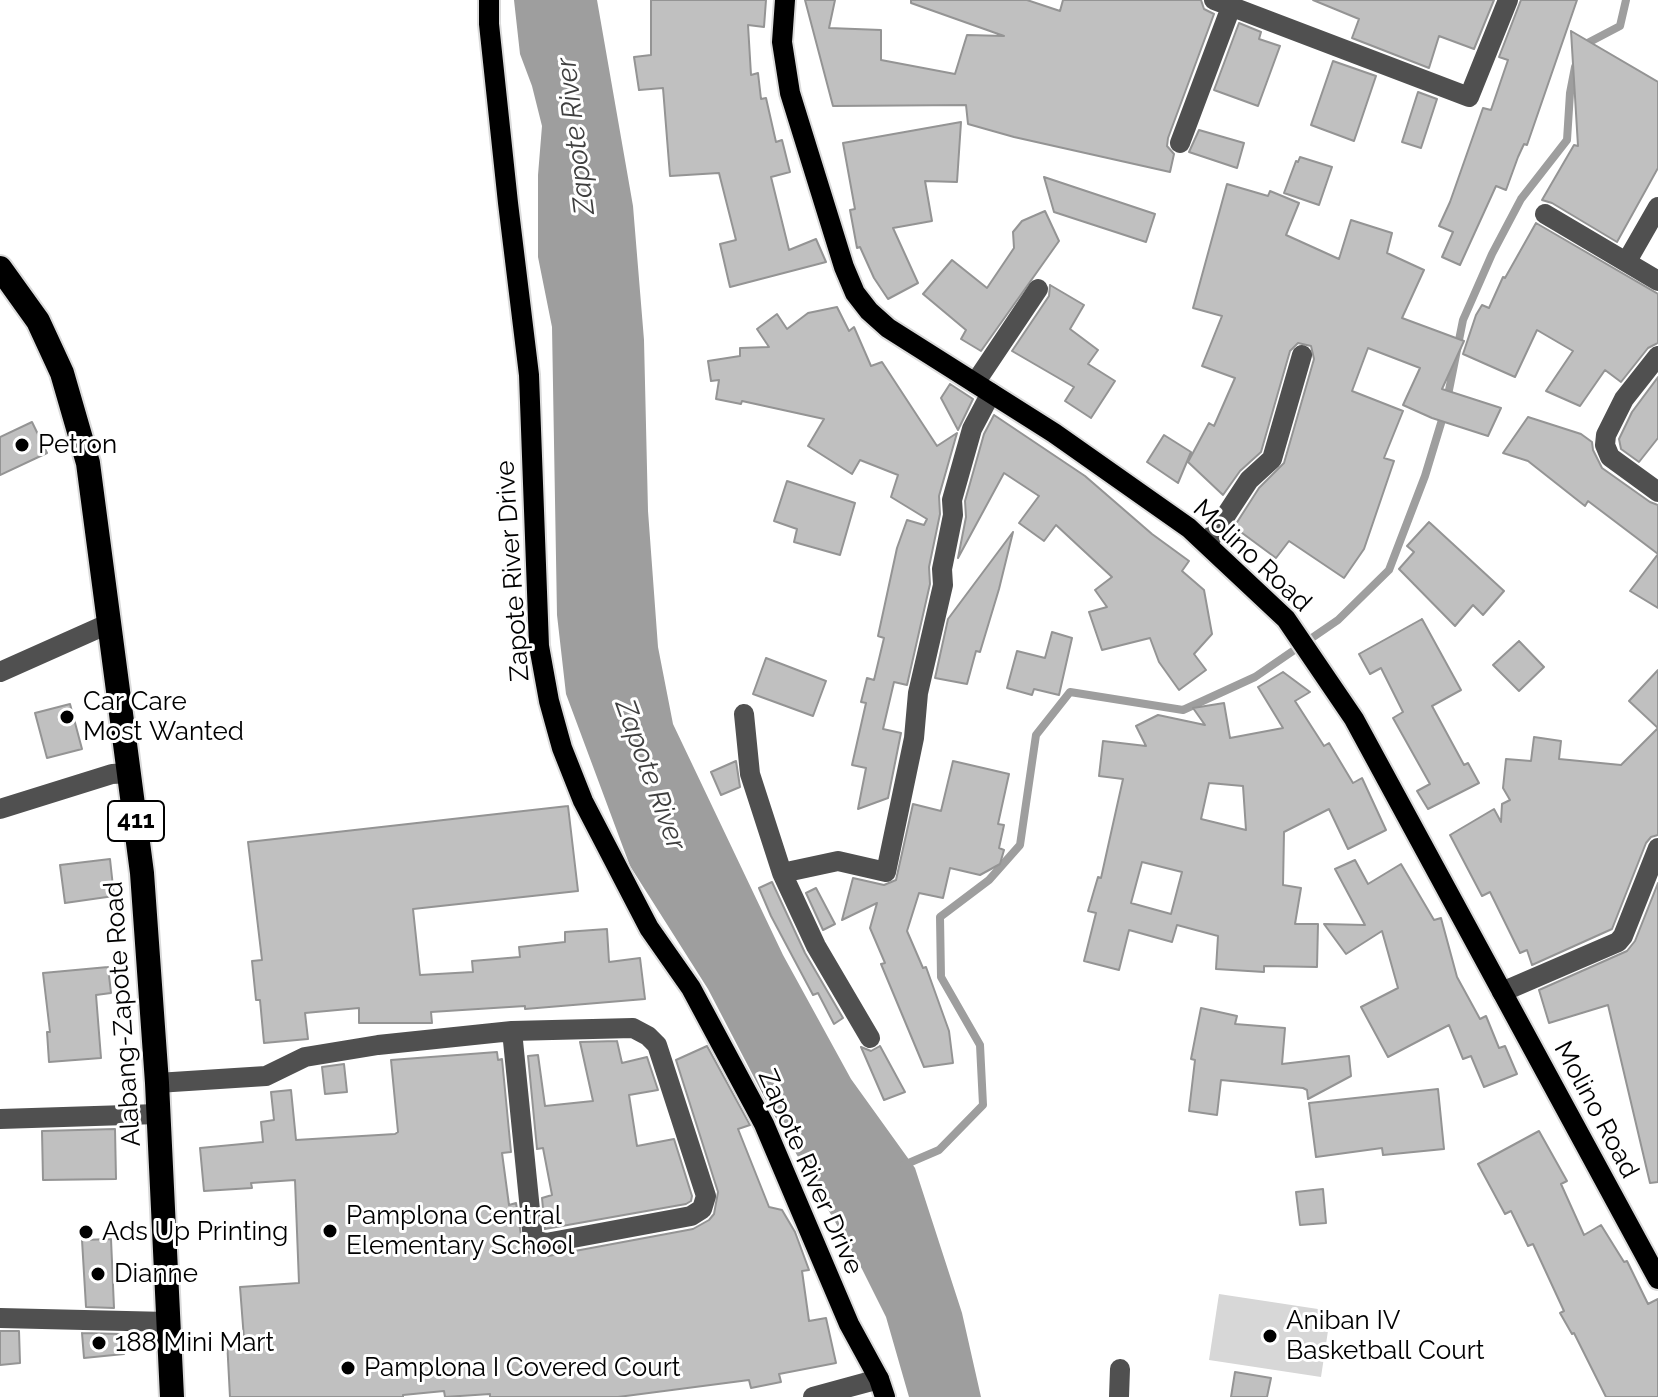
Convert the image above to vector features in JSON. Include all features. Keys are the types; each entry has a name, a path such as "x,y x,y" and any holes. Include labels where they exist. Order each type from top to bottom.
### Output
{"highway":[{"name":"Alabang-Zapote Road","path":"0,268 38,321 62,373 88,463 142,873 157,1083 172,1397"}],"main road":[{"name":"Zapote River Drive","path":"489,0 506,188 529,375 539,646 552,713 583,801 649,928 691,988 764,1124 849,1324 882,1388"},
{"name":"Molino Road","path":"785,0 782,42 790,93 844,267 855,293 888,328 1067,442 1189,528 1286,619 1354,719 1658,1279"}],"street":[{"path":"1180,143 1222,3 1469,97 1508,0"},
{"path":"1627,261 1658,207"},
{"path":"1545,214 1658,281"},
{"path":"782,873 838,861 886,872 914,738 918,693 943,585 942,569 953,515 952,500 983,388 1038,289"},
{"path":"1207,544 1249,480 1272,459 1302,355"},
{"path":"1658,356 1624,399 1606,435 1605,445 1610,457 1658,492"},
{"path":"0,672 110,623"},
{"path":"744,714 750,774 782,873 816,946 870,1038"},
{"path":"0,809 112,774 130,773"},
{"path":"1502,992 1618,942 1658,848"},
{"path":"157,1083 266,1076 314,1055 512,1031 625,1027 641,1032 657,1045 706,1196 702,1209 691,1216 546,1243 533,1240 512,1031"},
{"path":"0,1119 158,1114"},
{"path":"0,1318 168,1322"},
{"path":"1119,1397 1120,1369"},
{"path":"813,1397 882,1388"}],"shaded area":[{"name":"Aniban IV Basketball Court","path":"1219,1294 1331,1311 1321,1377 1209,1360"}],"water":[{"name":"Zapote River","path":"514,0 597,0 633,206 644,340 648,511 658,647 673,724 783,955 851,1079 915,1168 962,1313 981,1397 909,1397 886,1317 862,1269 769,1106 708,989 630,866 566,694 557,615 552,327 538,257 538,175 542,126 520,54"}],"building":[{"path":"651,0 766,0 764,27 748,25 751,75 758,73 761,99 766,98 776,142 782,140 790,172 771,177 789,250 816,239 826,262 730,287 720,244 736,240 719,173 670,176 663,88 639,90 634,57 651,55"},
{"path":"805,0 835,0 829,28 881,30 881,60 955,74 967,35 1004,36 911,3 911,0 1027,0 1060,11 1063,0 1201,0 1204,9 1214,14 1168,138 1167,146 1174,154 1170,172 968,124 966,105 833,106"},
{"path":"1313,0 1494,0 1474,49 1439,36 1429,68 1352,38 1359,19"},
{"path":"1521,0 1577,0 1527,145 1524,144 1506,190 1496,186 1460,265 1442,257 1453,232 1439,226 1483,108 1491,110 1508,60 1499,57"},
{"path":"1239,23 1261,32 1259,39 1280,46 1258,106 1214,90"},
{"path":"1571,31 1658,82 1658,168 1617,242 1542,200 1574,145 1578,146"},
{"path":"1333,61 1376,76 1354,141 1311,125"},
{"path":"1418,92 1437,99 1421,148 1402,142"},
{"path":"961,122 957,182 925,181 932,221 893,228 918,283 888,299 860,247 857,248 850,210 855,209 843,143"},
{"path":"1199,130 1244,143 1237,168 1189,152"},
{"path":"1300,157 1332,167 1319,205 1284,193"},
{"path":"1044,177 1155,214 1146,242 1054,212"},
{"path":"1227,184 1268,196 1270,191 1299,203 1286,235 1339,259 1351,220 1392,233 1387,253 1424,270 1402,318 1464,341 1442,389 1501,408 1488,436 1403,405 1420,368 1368,348 1352,391 1403,411 1384,458 1394,461 1364,549 1344,578 1289,541 1276,558 1234,527 1259,488 1284,463 1314,359 1311,346 1298,343 1290,351 1261,452 1240,471 1223,495 1188,462 1209,423 1214,426 1235,378 1202,366 1222,316 1193,308"},
{"path":"1045,211 1059,241 981,351 961,339 966,330 923,294 952,260 987,288 1014,248 1013,232 1022,221"},
{"path":"1536,223 1658,294 1658,343 1648,348 1621,382 1605,370 1580,406 1546,391 1573,351 1537,330 1515,377 1463,354 1476,315 1482,305 1489,308 1503,277"},
{"path":"1050,285 1084,305 1070,329 1098,350 1088,364 1115,381 1091,418 1065,401 1074,387 1012,351 1049,296"},
{"path":"837,307 849,331 854,327 871,366 882,362 937,446 957,433 939,496 940,514 929,567 930,584 907,685 894,682 883,729 901,733 888,798 858,809 866,768 852,765 866,703 861,702 867,678 874,680 884,638 878,636 897,548 907,520 924,525 927,519 891,497 898,475 860,460 852,474 808,446 824,419 742,401 741,404 716,399 719,380 711,381 708,361 740,356 740,348 769,347 757,329 777,314 787,329 808,313"},
{"path":"1658,377 1658,438 1639,462 1621,449 1619,439 1632,412"},
{"path":"950,384 973,399 958,430 941,398"},
{"path":"994,415 1085,476 1152,534 1189,561 1182,571 1204,590 1212,634 1194,654 1206,670 1179,690 1159,662 1150,638 1102,650 1089,612 1107,607 1095,590 1112,577 1056,525 1044,541 1019,523 1039,496 1004,473 958,558 966,517 965,501 984,434"},
{"path":"1528,417 1581,434 1592,442 1602,468 1658,505 1658,554 1588,501 1585,506 1528,461 1503,453"},
{"name":"Petron","path":"32,422 47,453 0,475 0,437"},
{"path":"1164,435 1191,452 1178,483 1147,462"},
{"path":"787,481 855,503 840,555 794,542 797,529 774,521"},
{"path":"1429,522 1504,591 1483,615 1473,605 1455,626 1399,569 1414,552 1407,546"},
{"path":"1013,532 980,652 976,651 967,684 935,678 948,619"},
{"path":"1658,554 1658,608 1630,591"},
{"path":"1422,619 1461,690 1432,706 1464,765 1468,763 1479,783 1428,809 1417,791 1430,784 1393,718 1403,712 1381,668 1370,674 1359,654"},
{"path":"1052,632 1072,638 1059,695 1034,689 1032,695 1007,688 1017,651 1045,658"},
{"path":"1519,641 1544,667 1519,691 1493,665"},
{"path":"766,658 826,681 813,716 753,694"},
{"path":"1658,670 1658,728 1629,701"},
{"path":"1283,672 1310,692 1295,701 1324,746 1329,743 1353,783 1362,778 1386,830 1348,849 1329,809 1284,832 1283,885 1301,888 1295,924 1318,924 1317,967 1264,966 1264,972 1216,969 1218,936 1177,925 1172,942 1129,930 1119,970 1084,961 1096,913 1088,911 1098,877 1101,878 1123,779 1099,776 1103,741 1146,746 1136,726 1158,715 1205,725 1193,708 1224,703 1230,738 1283,728 1258,687","holes":["1209,783 1243,786 1246,830 1201,819","1142,862 1182,872 1171,914 1131,903"]},
{"path":"70,704 82,749 47,758 35,713"},
{"path":"1658,728 1658,835 1646,843 1612,929 1532,965 1527,950 1520,953 1490,892 1482,896 1450,835 1494,809 1501,822 1502,804 1510,800 1503,788 1506,759 1531,761 1534,737 1561,741 1559,759 1621,765"},
{"path":"736,761 740,787 721,795 711,772"},
{"path":"953,761 1009,774 998,824 1004,825 999,848 1004,850 1000,864 980,875 950,868 943,898 919,893 907,931 923,968 926,967 949,1031 953,1063 924,1067 881,964 885,963 870,928 877,903 842,920 853,878 884,885 896,880 913,804 941,811"},
{"path":"568,806 578,891 413,909 420,975 473,972 472,961 520,957 519,947 565,942 565,932 607,929 609,962 640,958 645,999 525,1009 525,1006 431,1012 432,1023 359,1023 359,1008 305,1013 308,1039 264,1043 252,961 262,960 248,842"},
{"path":"110,859 114,896 65,903 60,865"},
{"path":"1355,860 1368,884 1401,864 1434,920 1441,918 1457,977 1480,1019 1486,1016 1499,1048 1505,1046 1517,1074 1484,1087 1471,1056 1463,1059 1449,1025 1388,1057 1361,1007 1398,988 1382,931 1346,954 1324,924 1365,925 1335,869"},
{"path":"772,882 805,953 843,1018 834,1024 818,993 813,995 771,916 759,888"},
{"path":"1658,883 1658,1182 1650,1183 1608,1005 1549,1023 1539,990 1627,951 1635,941"},
{"path":"816,888 835,924 823,930 806,893"},
{"path":"108,967 111,993 96,995 101,1058 49,1062 47,1032 50,1032 43,973"},
{"path":"1201,1008 1237,1016 1235,1024 1285,1028 1282,1064 1349,1056 1351,1076 1308,1099 1307,1090 1303,1088 1221,1080 1217,1115 1189,1111 1195,1060 1191,1059"},
{"path":"617,1041 622,1063 647,1057 658,1090 629,1095 637,1146 674,1139 691,1201 545,1229 542,1198 552,1195 543,1148 537,1149 528,1056 538,1055 545,1106 593,1101 580,1042"},
{"path":"707,1046 750,1125 738,1129 769,1207 782,1210 795,1232 809,1270 802,1271 809,1321 826,1318 836,1363 779,1374 781,1382 751,1388 749,1380 618,1397 490,1397 490,1394 445,1397 444,1391 403,1397 230,1397 227,1340 244,1339 240,1287 299,1283 295,1180 251,1183 252,1188 204,1191 200,1148 263,1142 261,1122 274,1120 271,1092 291,1090 296,1140 395,1134 398,1132 391,1060 497,1052 498,1060 502,1059 511,1152 502,1153 509,1205 516,1203 523,1248 530,1253 548,1256 693,1229 714,1214 718,1192 676,1060"},
{"path":"880,1046 905,1092 884,1100 861,1047 871,1051"},
{"path":"344,1064 347,1092 325,1094 322,1067"},
{"path":"1438,1089 1444,1149 1383,1155 1382,1148 1316,1157 1309,1103"},
{"path":"115,1129 116,1179 43,1180 42,1131"},
{"path":"1539,1131 1567,1181 1561,1184 1584,1235 1601,1225 1624,1262 1627,1261 1648,1304 1658,1299 1658,1397 1606,1397 1574,1333 1560,1313 1564,1311 1533,1244 1528,1246 1511,1211 1505,1214 1478,1164"},
{"path":"1323,1189 1326,1223 1300,1225 1296,1192"},
{"name":"Dianne","path":"111,1239 114,1308 86,1307 82,1240"},
{"path":"0,1331 19,1331 20,1363 0,1365"},
{"path":"82,1333 122,1334 124,1354 84,1358"},
{"path":"1235,1372 1271,1378 1267,1397 1231,1397"}],"waterway":[{"path":"1580,47 1620,26 1626,0"},
{"path":"904,1165 939,1150 983,1105 980,1045 941,977 940,917 989,880 1020,845 1036,735 1070,692 1183,710 1255,677 1338,620 1389,570 1425,476 1445,410 1463,320 1521,199 1567,140 1575,67"}],"place":[{"name":"Petron","path":"22,445"},
{"name":"Car Care Most Wanted","path":"67,717"},
{"name":"Pamplona Central Elementary School","path":"330,1231"},
{"name":"Ads Up Printing","path":"86,1232"},
{"name":"Dianne","path":"98,1274"},
{"name":"Aniban IV Basketball Court","path":"1270,1336"},
{"name":"188 Mini Mart","path":"99,1343"},
{"name":"Pamplona I Covered Court","path":"348,1368"}]}
